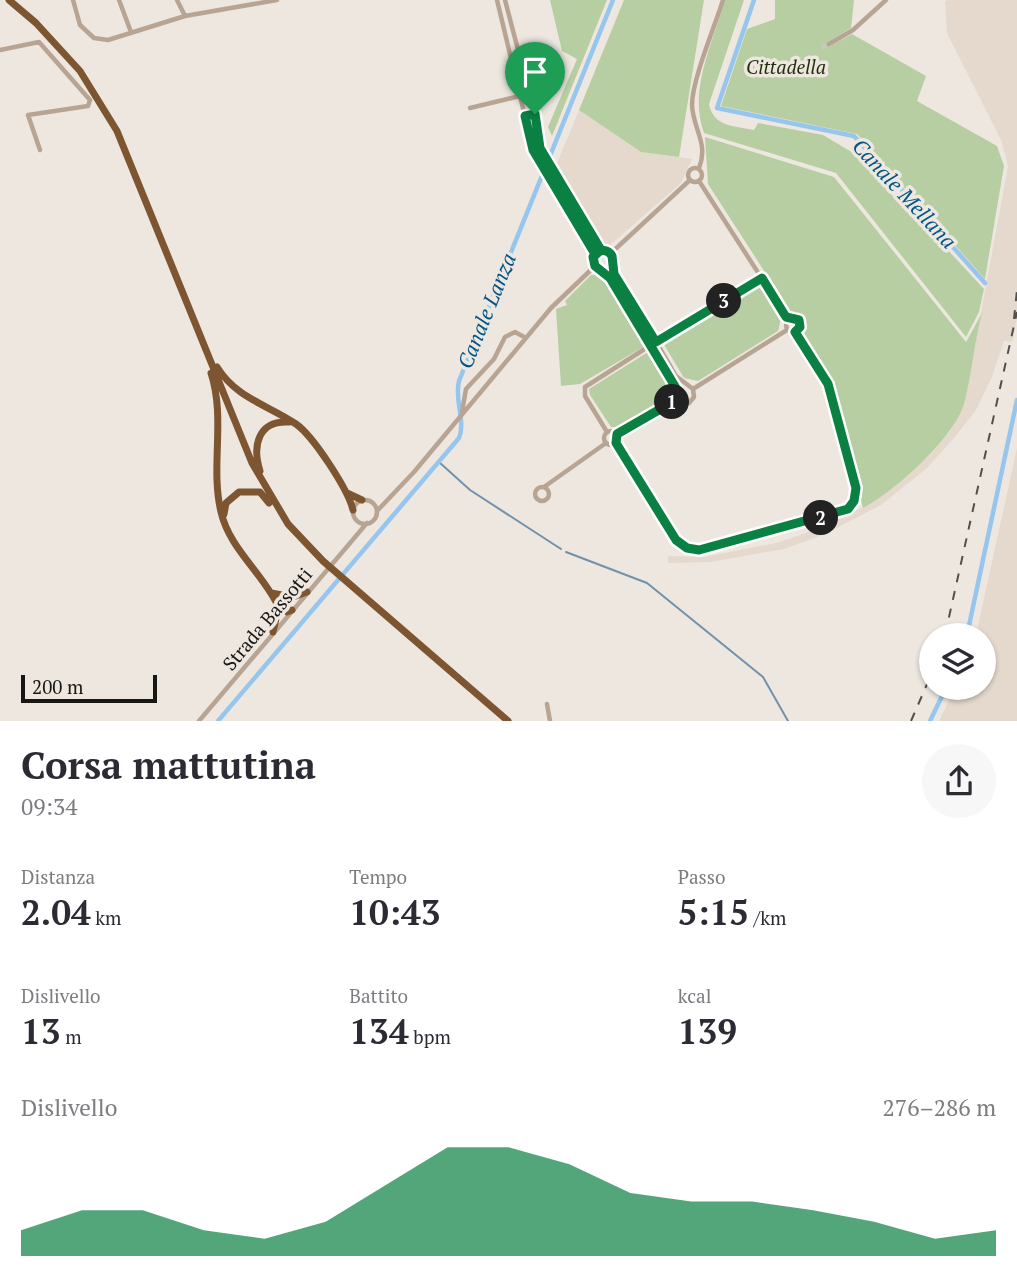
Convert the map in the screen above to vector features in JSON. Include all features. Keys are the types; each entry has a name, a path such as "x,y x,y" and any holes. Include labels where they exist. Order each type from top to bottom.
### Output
{"highway":[{"path":"9,0 60,47 107,111 252,463 277,508 299,537"},
{"path":"192,313 224,377 243,395 303,430 345,491 354,514"},
{"path":"192,313 195,331 219,402 219,491 225,526 271,593 291,606 292,610"},
{"path":"293,422 282,422 265,428 256,447 256,458 265,481 299,537"},
{"path":"345,491 362,500"},
{"path":"225,526 226,503 239,492 260,492 282,523 323,561 508,721"},
{"path":"279,599 307,592"},
{"path":"273,632 279,599"}],"street":[{"path":"72,0 80,25 94,38 108,40 185,16 277,0"},
{"path":"119,0 131,32"},
{"path":"177,0 185,16"},
{"path":"354,514 367,523 374,519 387,498 414,471 526,338 595,266 595,254 531,144 497,0"},
{"path":"505,0 535,114 538,144 601,250 610,254"},
{"path":"699,181 702,174 699,169 703,142 694,116 694,94 723,0"},
{"path":"828,44 853,30 886,0"},
{"path":"0,50 39,42 90,100 88,106 28,115 40,150"},
{"path":"511,58 520,55"},
{"path":"470,108 520,96"},
{"path":"525,116 535,114"},
{"path":"610,254 690,180 690,171 699,169"},
{"path":"690,180 699,181"},
{"path":"699,181 788,319 787,330"},
{"path":"595,254 601,250"},
{"path":"610,254 612,265 676,388 676,400"},
{"path":"603,271 612,265"},
{"path":"595,266 603,271 684,384 693,390 694,397 689,403 682,404 676,400"},
{"path":"676,400 617,434 607,432 585,396 584,387 762,278"},
{"path":"788,319 795,317 800,322 795,332"},
{"path":"617,434 616,443 676,540 694,550 848,509 854,501 856,488 836,406 828,384 795,332 787,330 693,390"},
{"path":"444,429 450,427 464,409 466,389 494,359 505,337 515,332 526,338"},
{"path":"676,388 684,384"},
{"path":"606,443 604,438 607,432"},
{"path":"544,487 606,443 616,443"},
{"path":"355,534 354,514 362,500 373,503 387,498"},
{"path":"373,503 377,511"},
{"name":"Strada Bassotti","path":"199,721 367,523"},
{"path":"547,704 550,721"}],"shaded area":[{"path":"1017,0 1017,318 1012,342 1004,341 992,377 976,410 954,438 927,468 881,505 825,534 784,549 710,562 668,563 668,556 704,557 776,543 806,533 868,505 931,454 950,431 964,405 1008,166 1002,142 947,33 945,1"},
{"path":"579,110 641,152 692,159 681,183 609,246 600,241 556,166"},
{"path":"1017,448 1017,721 939,721 949,700 996,700 996,623 979,623"}],"green space":[{"path":"550,0 607,0 552,136 548,127 577,59 562,51"},
{"path":"624,0 704,0 679,157 641,152 579,110"},
{"path":"725,0 744,0 709,104 711,112 720,121 732,126 754,130 758,123 823,135 855,154 916,222 921,221 984,289 979,312 966,337 836,173 704,133 700,117 700,83"},
{"name":"Cittadella","path":"775,0 854,0 851,28 828,42 830,46 852,34 926,76 917,101 997,146 1004,166 985,279 857,134 721,106 747,29 775,19"},
{"path":"705,137 834,177 966,342 982,313 967,393 958,418 921,463 890,490 863,508 831,382 802,329 803,320 790,311 708,184"},
{"path":"602,274 645,346 580,384 561,386 556,309 567,305 565,301 591,275"},
{"path":"755,287 763,289 781,319 778,331 698,381 684,378 663,343"},
{"path":"648,352 669,383 668,396 623,427 611,427 590,395 589,389"}],"waterway":[{"name":"Canale Lanza","path":"218,721 459,438 459,381 613,0"},
{"name":"Canale Mellana","path":"754,0 717,108 854,136 985,283"},
{"name":"Canale Mellana","path":"970,623 1017,400"},
{"path":"439,462 470,490 561,549"},
{"path":"566,552 647,583 763,677 788,721"},
{"name":"Canale Mellana","path":"930,721 940,700"}],"tunnel":[{"path":"822,48 829,44"}],"railway":[{"path":"1014,319 1017,290"},
{"path":"948,623 1017,312"},
{"path":"911,721 920,700"}],"route":[{"path":"535,114 525,116 533,150 595,254 601,250 605,250 612,256 614,274 656,342 762,278 786,317 799,320 800,327 795,332 828,384 836,406 856,488 854,501 848,509 699,550 680,545 676,540 616,443 617,434 676,400 676,388 610,278 595,266 593,257 601,250 540,148 535,114"}]}
